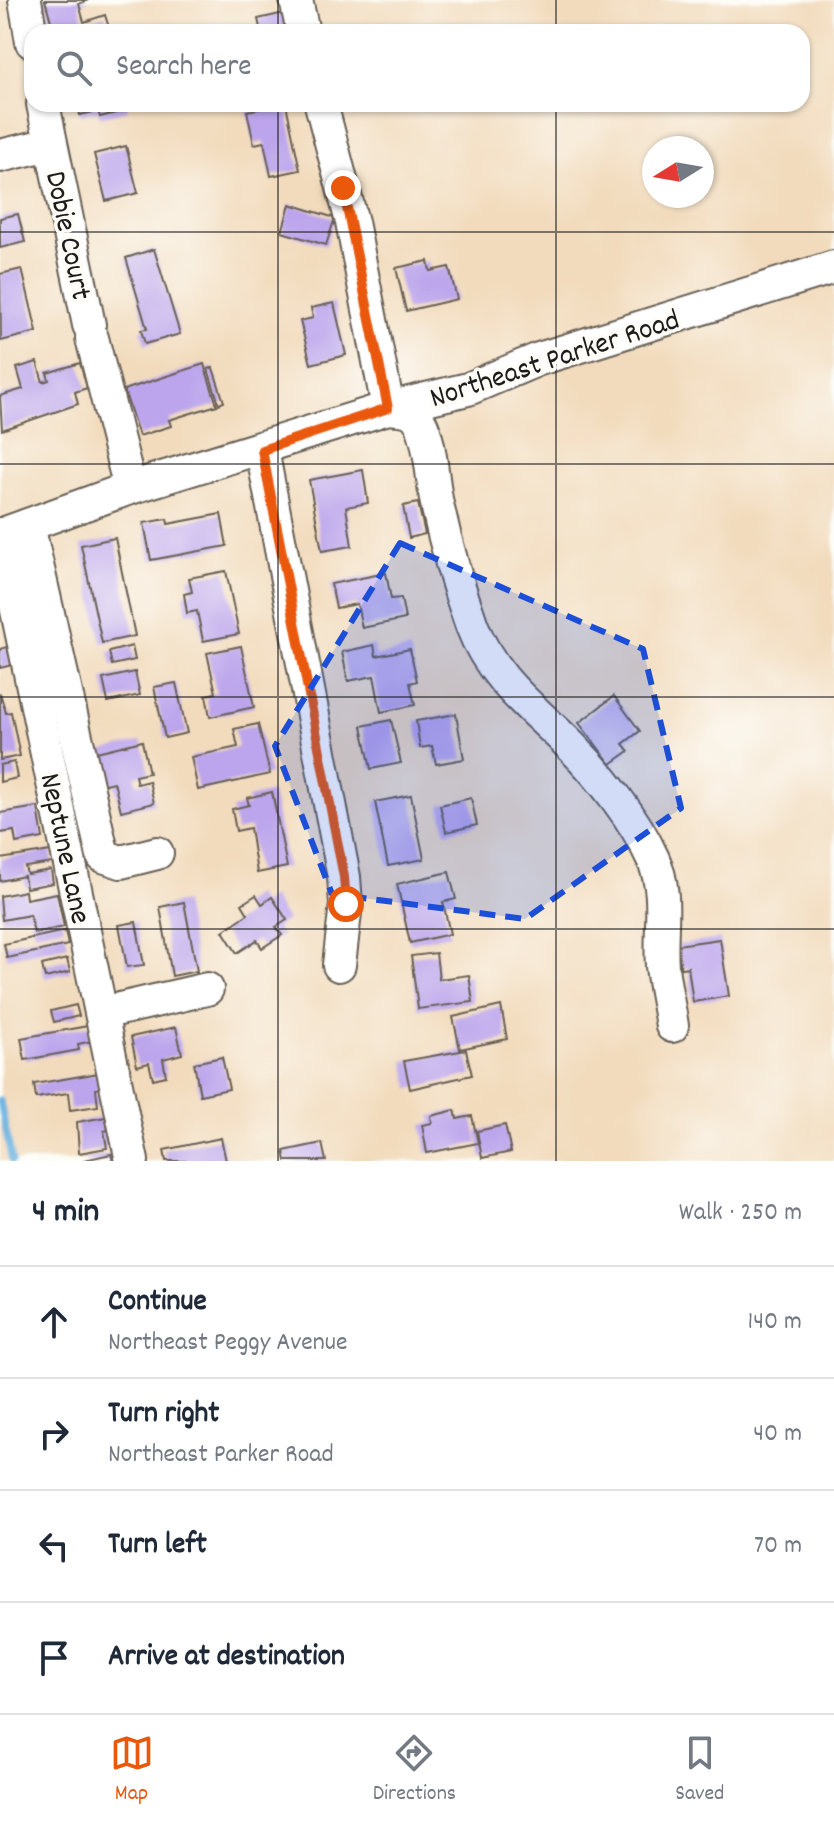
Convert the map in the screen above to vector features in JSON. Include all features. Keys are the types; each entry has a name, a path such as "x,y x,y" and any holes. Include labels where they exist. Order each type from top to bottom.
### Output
{"street":[{"path":"25,0 29,24"},
{"path":"296,0 301,24"},
{"name":"Dobie Court","path":"44,112 90,332 130,488"},
{"path":"323,112 352,222 388,408 406,410 416,416 424,432 437,504 458,582 473,629 492,667 510,690 575,750 614,799 652,858 663,885 662,967 672,1026"},
{"name":"Dobie Court","path":"0,156 50,144"},
{"name":"Northeast Parker Road","path":"19,528 130,488 262,450 388,408 468,389 539,359 834,267"},
{"path":"262,450 344,877 346,904 339,965"},
{"path":"19,528 80,661"},
{"path":"19,528 103,856 121,862 157,853"},
{"name":"Neptune Lane","path":"19,528 102,1013 132,1161"},
{"path":"102,1013 207,989"}],"highlighted area":[{"path":"400,543 643,649 681,808 525,919 332,894 275,746"}],"building":[{"path":"45,0 88,0 79,4 84,22 105,15 108,24 52,24"},
{"path":"289,12 292,24 259,24 258,19"},
{"path":"98,112 120,112 100,117"},
{"path":"247,112 288,112 300,170 271,176 264,142 254,144"},
{"path":"126,146 138,193 106,201 94,154"},
{"path":"290,204 335,218 326,245 282,232"},
{"path":"18,214 25,242 0,248 0,218"},
{"path":"154,249 180,334 145,344 141,330 147,329 126,258"},
{"path":"428,261 430,271 449,267 457,299 406,311 396,268"},
{"path":"22,269 37,332 1,341 0,274"},
{"path":"334,303 346,355 311,364 300,321 313,318 311,308"},
{"path":"37,362 43,382 49,380 47,373 80,363 87,388 75,392 78,404 2,430 0,396 23,389 17,368"},
{"path":"204,364 217,405 169,420 171,426 139,436 124,390"},
{"path":"213,368 224,402 219,404 208,369"},
{"path":"363,470 368,503 346,507 352,546 322,551 309,480"},
{"path":"418,503 425,534 409,538 403,506"},
{"path":"221,514 227,546 151,560 144,523 167,519 168,524"},
{"path":"115,538 135,636 102,643 81,545"},
{"path":"226,571 239,634 203,641 197,611 187,613 184,594 192,592 189,578"},
{"path":"386,573 391,599 401,598 405,619 362,628 357,604 336,608 331,584"},
{"path":"374,645 376,656 410,649 417,681 410,683 415,705 381,712 374,676 348,681 342,652"},
{"path":"132,646 135,660 112,665 109,652"},
{"path":"241,646 254,707 210,717 206,695 216,693 207,653"},
{"path":"7,647 12,665 0,668 0,649"},
{"path":"135,672 140,695 108,702 103,679"},
{"path":"176,683 187,733 165,738 154,687"},
{"path":"0,693 6,713 11,712 20,756 0,760"},
{"path":"614,696 640,731 623,744 629,751 611,764 579,723"},
{"path":"456,714 464,759 436,764 432,746 420,748 416,721"},
{"path":"391,720 401,763 371,769 362,726"},
{"path":"258,724 270,774 198,790 191,757 238,747 234,729"},
{"path":"142,741 149,773 135,776 137,784 149,781 154,803 121,811 114,782 91,787 84,755"},
{"path":"14,762 17,778 0,782 0,765"},
{"path":"272,792 287,867 257,873 250,828 236,831 232,809 249,805 247,798"},
{"path":"411,795 424,859 388,866 375,802"},
{"path":"471,798 477,825 446,832 440,805"},
{"path":"38,807 43,838 16,843 14,831 0,833 0,813"},
{"path":"51,851 53,863 25,867 27,874 51,870 53,883 26,888 24,876 0,881 0,859"},
{"path":"449,872 456,899 443,902 450,934 410,943 397,884"},
{"path":"25,891 26,899 57,893 64,927 34,933 30,915 2,920 0,896"},
{"path":"256,895 262,904 272,897 287,920 276,927 282,935 262,948 257,940 237,953 223,931 248,914 242,904"},
{"path":"184,902 197,971 172,976 160,907"},
{"path":"136,922 144,965 127,967 119,925"},
{"path":"65,931 68,945 7,958 4,944"},
{"path":"720,939 729,996 693,1002 688,967 681,968 677,945"},
{"path":"436,953 439,979 469,975 473,1002 418,1009 411,956"},
{"path":"67,959 70,972 45,978 42,965"},
{"path":"76,1005 79,1016 54,1022 51,1011"},
{"path":"501,1006 507,1039 460,1049 453,1017"},
{"path":"88,1026 92,1041 78,1044 79,1050 25,1060 21,1038"},
{"path":"176,1027 182,1054 163,1059 166,1076 153,1079 149,1063 137,1066 131,1037"},
{"path":"466,1050 472,1075 410,1089 404,1061"},
{"path":"222,1057 229,1089 200,1095 194,1063"},
{"path":"99,1073 101,1088 96,1089 98,1106 70,1110 68,1093 36,1098 34,1084"},
{"path":"455,1110 457,1119 472,1116 478,1143 427,1153 422,1125 432,1123 431,1116"},
{"path":"106,1117 108,1130 104,1131 107,1148 79,1153 77,1122"},
{"path":"505,1125 511,1152 482,1158 477,1131"},
{"path":"221,1138 226,1161 166,1161 164,1150"},
{"path":"322,1143 326,1161 286,1161 284,1151"},
{"path":"111,1154 113,1161 84,1161 84,1160"}],"waterway":[{"path":"0,1101 12,1161"}],"route":[{"path":"343,188 388,408 262,450 344,877 346,904"}]}
